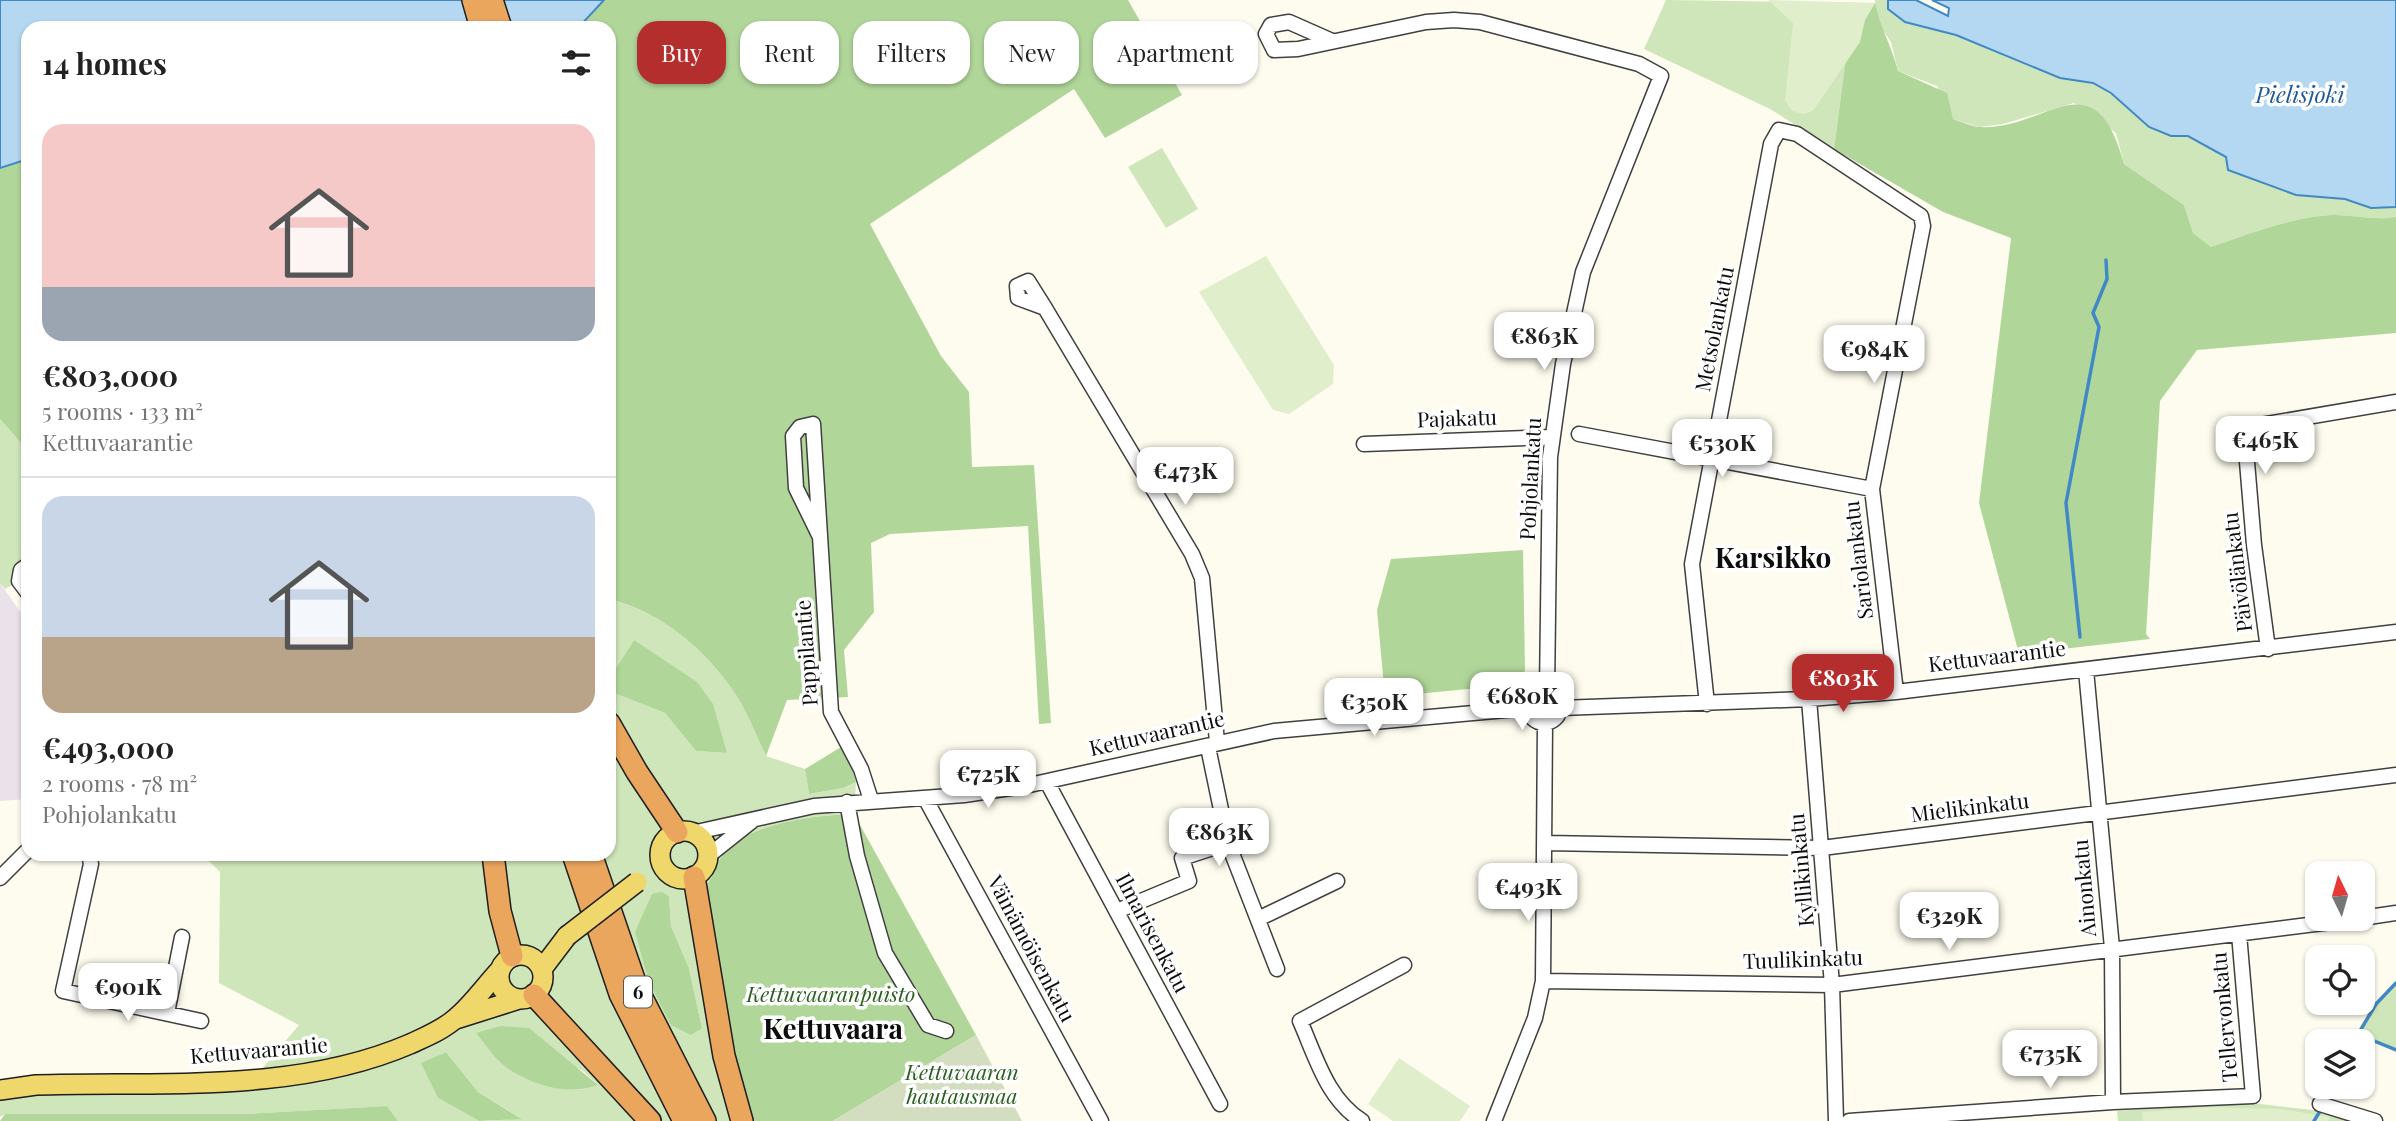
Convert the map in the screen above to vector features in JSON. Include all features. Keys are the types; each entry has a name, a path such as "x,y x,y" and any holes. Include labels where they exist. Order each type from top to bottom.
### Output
{"highway":[{"path":"473,0 479,21"},
{"path":"492,0 499,21"},
{"path":"616,735 637,772 685,832"},
{"path":"494,861 500,911 513,960"},
{"name":"6","path":"575,861 620,995 684,1121"},
{"name":"6","path":"593,861 637,988 705,1121"},
{"path":"694,877 724,1056 742,1121"},
{"path":"526,997 650,1121"}],"main road":[{"path":"685,832 704,841 708,856 704,868 694,877 681,879 664,865 664,841 685,832"},
{"name":"Kettuvaarantie","path":"456,1019 513,960 565,938 637,882 664,865"},
{"name":"Kettuvaarantie","path":"0,1090 36,1085 258,1078 328,1069 371,1060 425,1037 456,1019 526,997 542,983 542,969 565,938"},
{"path":"526,997 502,990 513,960 542,969"},
{"name":"Kettuvaarantie","path":"0,1077 140,1082"}],"street":[{"name":"Pohjolankatu","path":"1332,41 1426,22 1480,22 1639,64 1661,76 1583,272 1563,364 1552,437 1546,692"},
{"name":"Metsolankatu","path":"1707,704 1692,576 1702,520 1702,503 1771,144 1779,130"},
{"name":"Sariolankatu","path":"1779,130 1797,134 1921,216 1923,226 1872,489 1896,692"},
{"path":"1045,308 1192,554 1202,578 1213,747 1228,843 1277,969"},
{"name":"Päivölänkatu","path":"2268,649 2253,537 2245,438 2261,425 2396,402"},
{"name":"Pappilantie","path":"820,537 796,488 793,436 800,428 813,424 831,712 861,769 871,800"},
{"path":"1579,434 1872,489"},
{"name":"Pajakatu","path":"1364,444 1552,437"},
{"name":"Kettuvaarantie","path":"1560,708 1707,704 1896,692 2396,632"},
{"name":"Ainonkatu","path":"2086,670 2112,948 2113,1102"},
{"path":"1546,692 1558,699 1560,708 1555,718 1545,723 1533,719 1528,708 1534,695 1546,692"},
{"name":"Kyllikinkatu","path":"1809,699 1832,985 1836,1121"},
{"name":"Kettuvaarantie","path":"685,832 802,808 871,800 925,798 1047,782 1314,726 1528,708"},
{"path":"1494,1121 1535,1018 1543,981 1545,723"},
{"name":"Mielikinkatu","path":"1546,843 1822,848 2396,775"},
{"name":"Ilmarisenkatu","path":"1047,782 1220,1104"},
{"name":"Väinämöisenkatu","path":"925,798 1101,1121"},
{"path":"847,802 857,856 885,953 928,1025 946,1031"},
{"name":"Kettuvaarantie","path":"708,856 756,818"},
{"path":"1117,911 1189,881 1182,858 1228,843"},
{"path":"0,878 21,857"},
{"path":"90,861 63,992 201,1021"},
{"path":"1258,919 1337,881"},
{"path":"2375,916 2396,913"},
{"name":"Tuulikinkatu","path":"1543,981 1832,985 2305,925"},
{"name":"Tellervonkatu","path":"2113,1102 2253,1096 2239,934"},
{"path":"167,1013 182,937"},
{"path":"1362,1121 1349,1113 1333,1095 1300,1021 1404,965"},
{"path":"1849,1121 2113,1102"},
{"path":"2320,1104 2375,1121"}],"shaded area":[{"path":"0,583 21,613 21,800 0,801"}],"green space":[{"path":"604,0 1128,0 1140,21 1093,21 1093,84 1176,84 1182,95 1105,138 1074,89 870,224 941,356 969,392 972,467 1034,465 1051,723 1039,724 1028,526 890,534 871,543 874,612 844,650 848,697 787,700 766,756 739,699 709,661 663,622 616,601 616,21 584,21"},
{"path":"1666,0 1875,3 1875,0 1888,0 1905,22 1956,35 2060,78 2093,83 2111,93 2149,127 2171,136 2188,136 2226,157 2228,170 2296,195 2346,199 2371,208 2396,207 2396,217 2316,216 2270,227 2211,247 2193,233 2184,205 2124,164 2116,133 2074,103 2003,124 1979,127 1953,119 1937,86 1898,71 1891,42 1879,24 1847,50 1834,149 1770,109 1644,49"},
{"path":"1768,0 1875,3 1865,20 1860,42 1813,111 1803,114 1792,111 1785,100 1793,23"},
{"path":"1875,3 1898,71 1947,93 1953,119 1979,127 2004,125 2066,106 2083,105 2098,112 2112,131 2124,164 2184,205 2193,233 2211,247 2270,227 2316,216 2396,217 2396,333 2197,350 2160,401 2146,634 2150,639 2019,654 1979,503 2011,238 1943,212 1834,149 1847,50"},
{"path":"1162,148 1198,209 1166,228 1128,167"},
{"path":"21,161 21,443 0,419 0,168"},
{"path":"1266,256 1334,365 1333,384 1289,414 1273,410 1199,292"},
{"path":"0,419 21,443 21,580 5,589 0,583"},
{"path":"1523,550 1525,671 1510,685 1385,697 1377,610 1391,559"},
{"path":"616,601 663,622 695,647 734,692 766,756 805,769 809,794 843,788 856,782 854,814 781,823 744,837 720,859 702,892 747,1121 488,1121 521,1118 478,1092 446,1052 422,1063 438,1098 479,1121 398,1121 387,1106 247,1114 5,1114 0,1117 0,1096 6,1094 244,1090 299,1025 219,983 220,872 209,861 616,861 616,694 665,713 696,751 727,753 634,640 616,668","holes":["669,896 671,926 689,968 702,1028 635,932","500,1026 583,1071 598,1085 564,1089 548,1084 518,1067 477,1034"]},
{"path":"634,640 697,682 713,704 727,753 696,751 665,713 616,694 616,668"},
{"path":"846,744 856,782 843,788 809,794 805,769"},
{"name":"Kettuvaaranpuisto","path":"854,814 976,1035 833,1121 747,1121 702,892 720,859 744,837 781,823"},
{"path":"662,892 669,896 671,926 689,968 702,1028 691,1035 671,1025 649,982 635,932 652,894"},
{"path":"2396,983 2396,1050 2375,1041 2375,1029 2360,1029 2369,1015 2375,1015 2376,1004"},
{"path":"500,1026 529,1028 598,1085 576,1090 553,1088 530,1081 505,1067 476,1033"},
{"name":"Kettuvaaran hautausmaa","path":"976,1035 1022,1121 833,1121"},
{"path":"446,1052 478,1092 522,1119 479,1121 438,1098 421,1063"},
{"path":"1399,1058 1470,1106 1460,1121 1393,1121 1368,1104"},
{"path":"2243,1102 2312,1110 2358,1121 2118,1121 2117,1111"},
{"path":"387,1106 398,1121 0,1121 5,1114 247,1114"},
{"path":"2209,1107 2282,1109 2330,1117 2328,1121 2143,1121 2142,1112"}],"water":[{"path":"0,0 604,0 584,21 21,21 21,161 0,168"},
{"name":"Pielisjoki","path":"1888,0 1916,0 1948,16 1949,8 1932,0 2396,0 2396,207 2371,208 2345,199 2296,195 2228,170 2226,157 2188,136 2171,136 2149,127 2111,93 2093,83 2060,78 1956,35 1905,22 1888,9"}],"waterway":[{"path":"2080,637 2066,503 2099,327 2093,313 2107,279 2106,260"},
{"path":"2361,1029 2376,1004 2396,983"},
{"path":"2375,1041 2396,1050"},
{"path":"2314,1121 2322,1108"}],"district":[{"name":"Karsikko","path":"1773,558"},
{"name":"Kettuvaara","path":"833,1029"}]}
